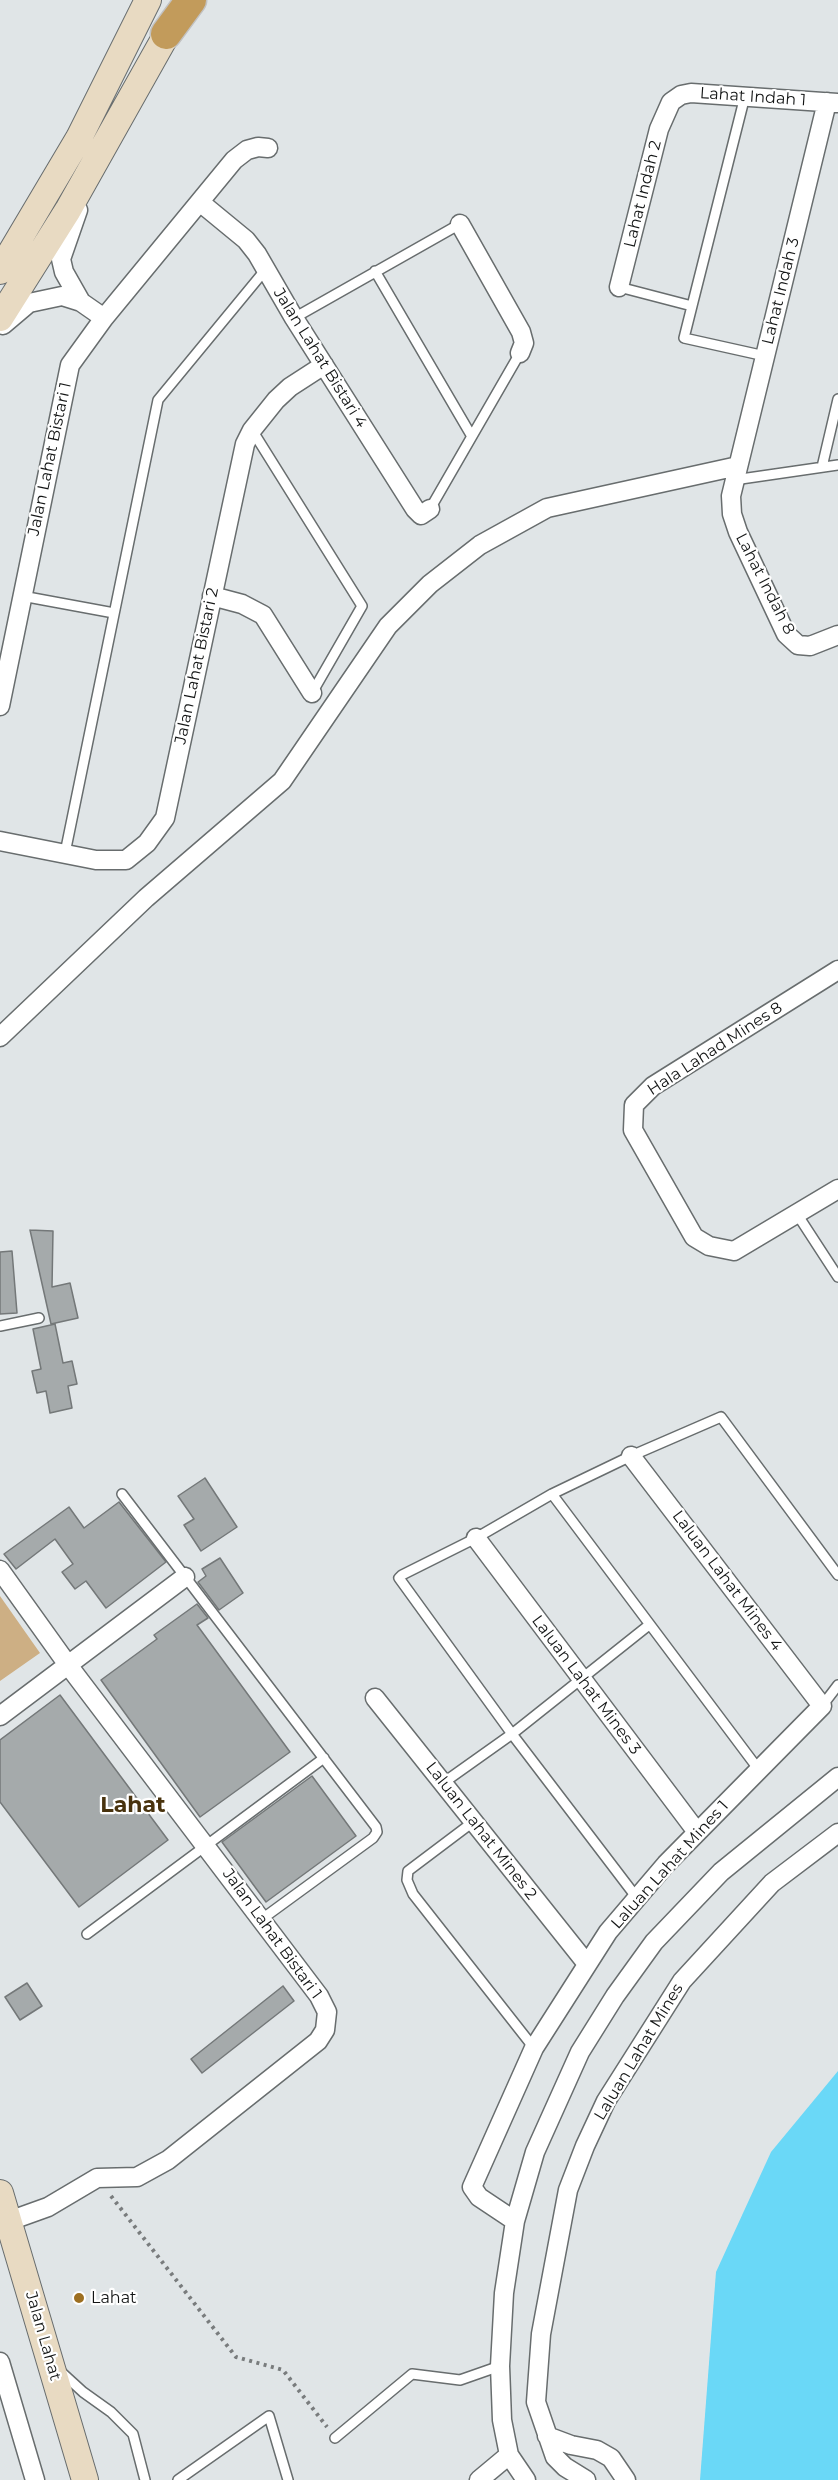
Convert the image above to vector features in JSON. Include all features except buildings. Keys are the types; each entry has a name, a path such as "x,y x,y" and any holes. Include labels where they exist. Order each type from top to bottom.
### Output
{"highway":[{"path":"166,34 191,0"}],"main road":[{"path":"0,271 36,214 79,138 148,0"},
{"path":"0,318 103,150 186,0"},
{"name":"Jalan Lahat","path":"0,2193 85,2480"}],"street":[{"name":"Lahat Indah 1","path":"671,102 681,95 691,93 833,102"},
{"name":"Lahat Indah 2","path":"619,287 659,129 671,102"},
{"name":"Lahat Indah 3","path":"736,473 833,102"},
{"name":"Jalan Lahat Bistari 1","path":"0,706 67,374 79,349 234,160 247,150 258,147 268,148"},
{"path":"81,302 69,285 62,259 72,223 103,150"},
{"name":"Jalan Lahat Bistari 4","path":"201,203 246,240 415,509 421,515 430,509"},
{"path":"460,224 521,332 524,343 520,352"},
{"path":"0,328 29,303 62,296 81,302 104,318"},
{"name":"Jalan Lahat Bistari 2","path":"0,841 96,860 126,860 147,843 165,818 241,460 252,430 290,387 324,365"},
{"path":"0,1037 146,898 282,781 388,626 430,584 480,545 547,508 736,473"},
{"name":"Lahat Indah 8","path":"736,473 731,496 732,514 786,634 798,645 810,646 838,635"},
{"path":"212,596 242,604 263,615 312,693"},
{"name":"Hala Lahad Mines 8","path":"796,1214 734,1251 709,1246 694,1237 633,1130 634,1105 653,1086 838,970"},
{"path":"796,1214 838,1189"},
{"name":"Laluan Lahat Mines 4","path":"631,1456 822,1706"},
{"name":"Laluan Lahat Mines 3","path":"476,1538 698,1832"},
{"name":"Jalan Lahat Bistari 1","path":"0,1570 68,1665 262,1918 319,1996 327,2012 325,2030 318,2041 168,2160 137,2177 97,2178 48,2207 9,2221"},
{"path":"0,1716 185,1577"},
{"name":"Laluan Lahat Mines 2","path":"375,1698 587,1964"},
{"name":"Laluan Lahat Mines 1","path":"515,2221 479,2197 472,2187 534,2048 608,1932 666,1863 822,1706"},
{"path":"526,2480 509,2455 502,2420 500,2366 504,2293 515,2221 535,2151 580,2052 615,1996 654,1942 721,1872 838,1777"},
{"name":"Laluan Lahat Mines","path":"586,2480 565,2467 555,2457 536,2402 541,2334 568,2190 585,2146 606,2101 682,1981 772,1883 838,1833"},
{"path":"0,2362 35,2480"},
{"path":"547,2436 571,2445 597,2450 611,2457 626,2480"},
{"path":"479,2480 509,2455"}],"lane":[{"path":"745,96 684,338 765,356"},
{"path":"294,318 460,224"},
{"path":"65,853 158,400 266,269"},
{"path":"375,271 471,435"},
{"path":"619,287 692,306"},
{"path":"430,509 520,352"},
{"path":"822,467 838,399"},
{"path":"252,430 362,606 312,693"},
{"path":"736,473 838,465"},
{"path":"22,596 114,613"},
{"path":"796,1214 838,1277"},
{"path":"0,1326 39,1318"},
{"path":"637,1898 512,1734 399,1578 476,1538 552,1494 631,1456 721,1417 838,1575"},
{"path":"122,1494 376,1827 377,1832 373,1838 262,1918"},
{"path":"552,1494 759,1770"},
{"path":"443,1783 512,1734 649,1625"},
{"path":"822,1706 838,1685"},
{"path":"87,1934 324,1758"},
{"path":"473,1822 408,1871 407,1880 413,1894 534,2048"},
{"path":"50,2362 83,2392 111,2412 133,2434 146,2480"},
{"path":"335,2438 412,2373 460,2379 500,2366"},
{"path":"178,2480 269,2416 288,2480"}],"path":[{"path":"97,2178 236,2357 283,2370 335,2438"}],"shaded area":[{"path":"0,1596 40,1653 0,1681"}],"water":[{"path":"838,2071 838,2480 700,2480 716,2272 771,2152"}],"place":[{"name":"Lahat","path":"79,2298"}],"district":[{"name":"Lahat","path":"133,1806"}]}
